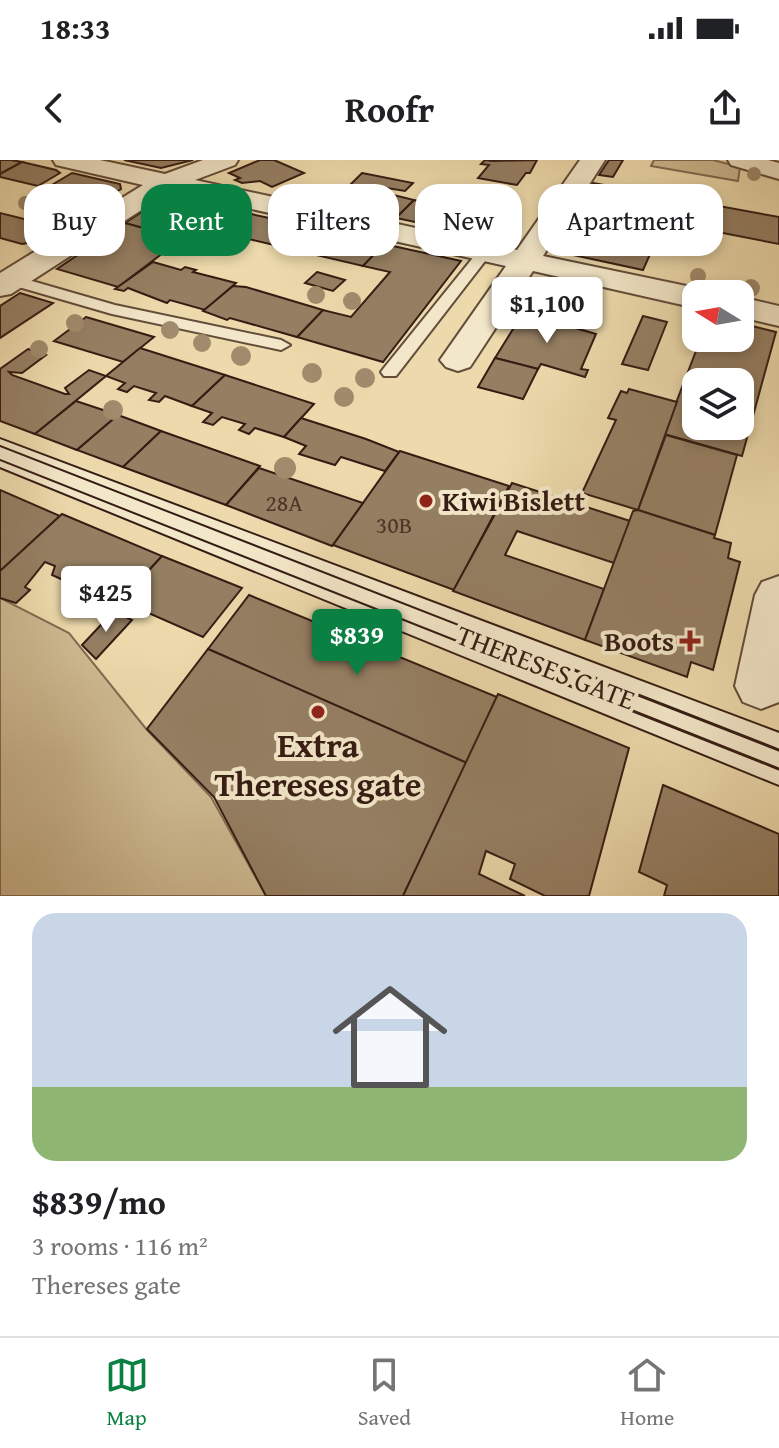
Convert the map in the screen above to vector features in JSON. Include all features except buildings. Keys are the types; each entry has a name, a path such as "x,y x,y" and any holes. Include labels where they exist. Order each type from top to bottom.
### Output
{"street":[{"path":"65,160 415,237"},
{"path":"11,272 167,182 226,160"},
{"path":"458,360 593,160"},
{"path":"740,160 779,171"},
{"path":"504,256 682,295"},
{"path":"754,310 779,316"},
{"name":"THERESES GATE","path":"0,452 779,759"},
{"path":"761,686 779,595"}],"lane":[{"path":"390,372 482,256"},
{"path":"11,272 112,309 281,345"}],"shaded area":[{"path":"654,160 713,160 740,167 738,181 651,166"},
{"path":"0,598 69,633 147,730 211,797 266,896 0,896"}],"tram line":[{"path":"0,446 510,645"},
{"path":"0,460 467,645"},
{"path":"462,643 779,769"},
{"path":"505,643 779,750"}],"place":[{"name":"Kiwi Bislett","path":"426,501"},
{"name":"Boots","path":"690,641"},
{"name":"Extra Thereses gate","path":"318,712"}]}
